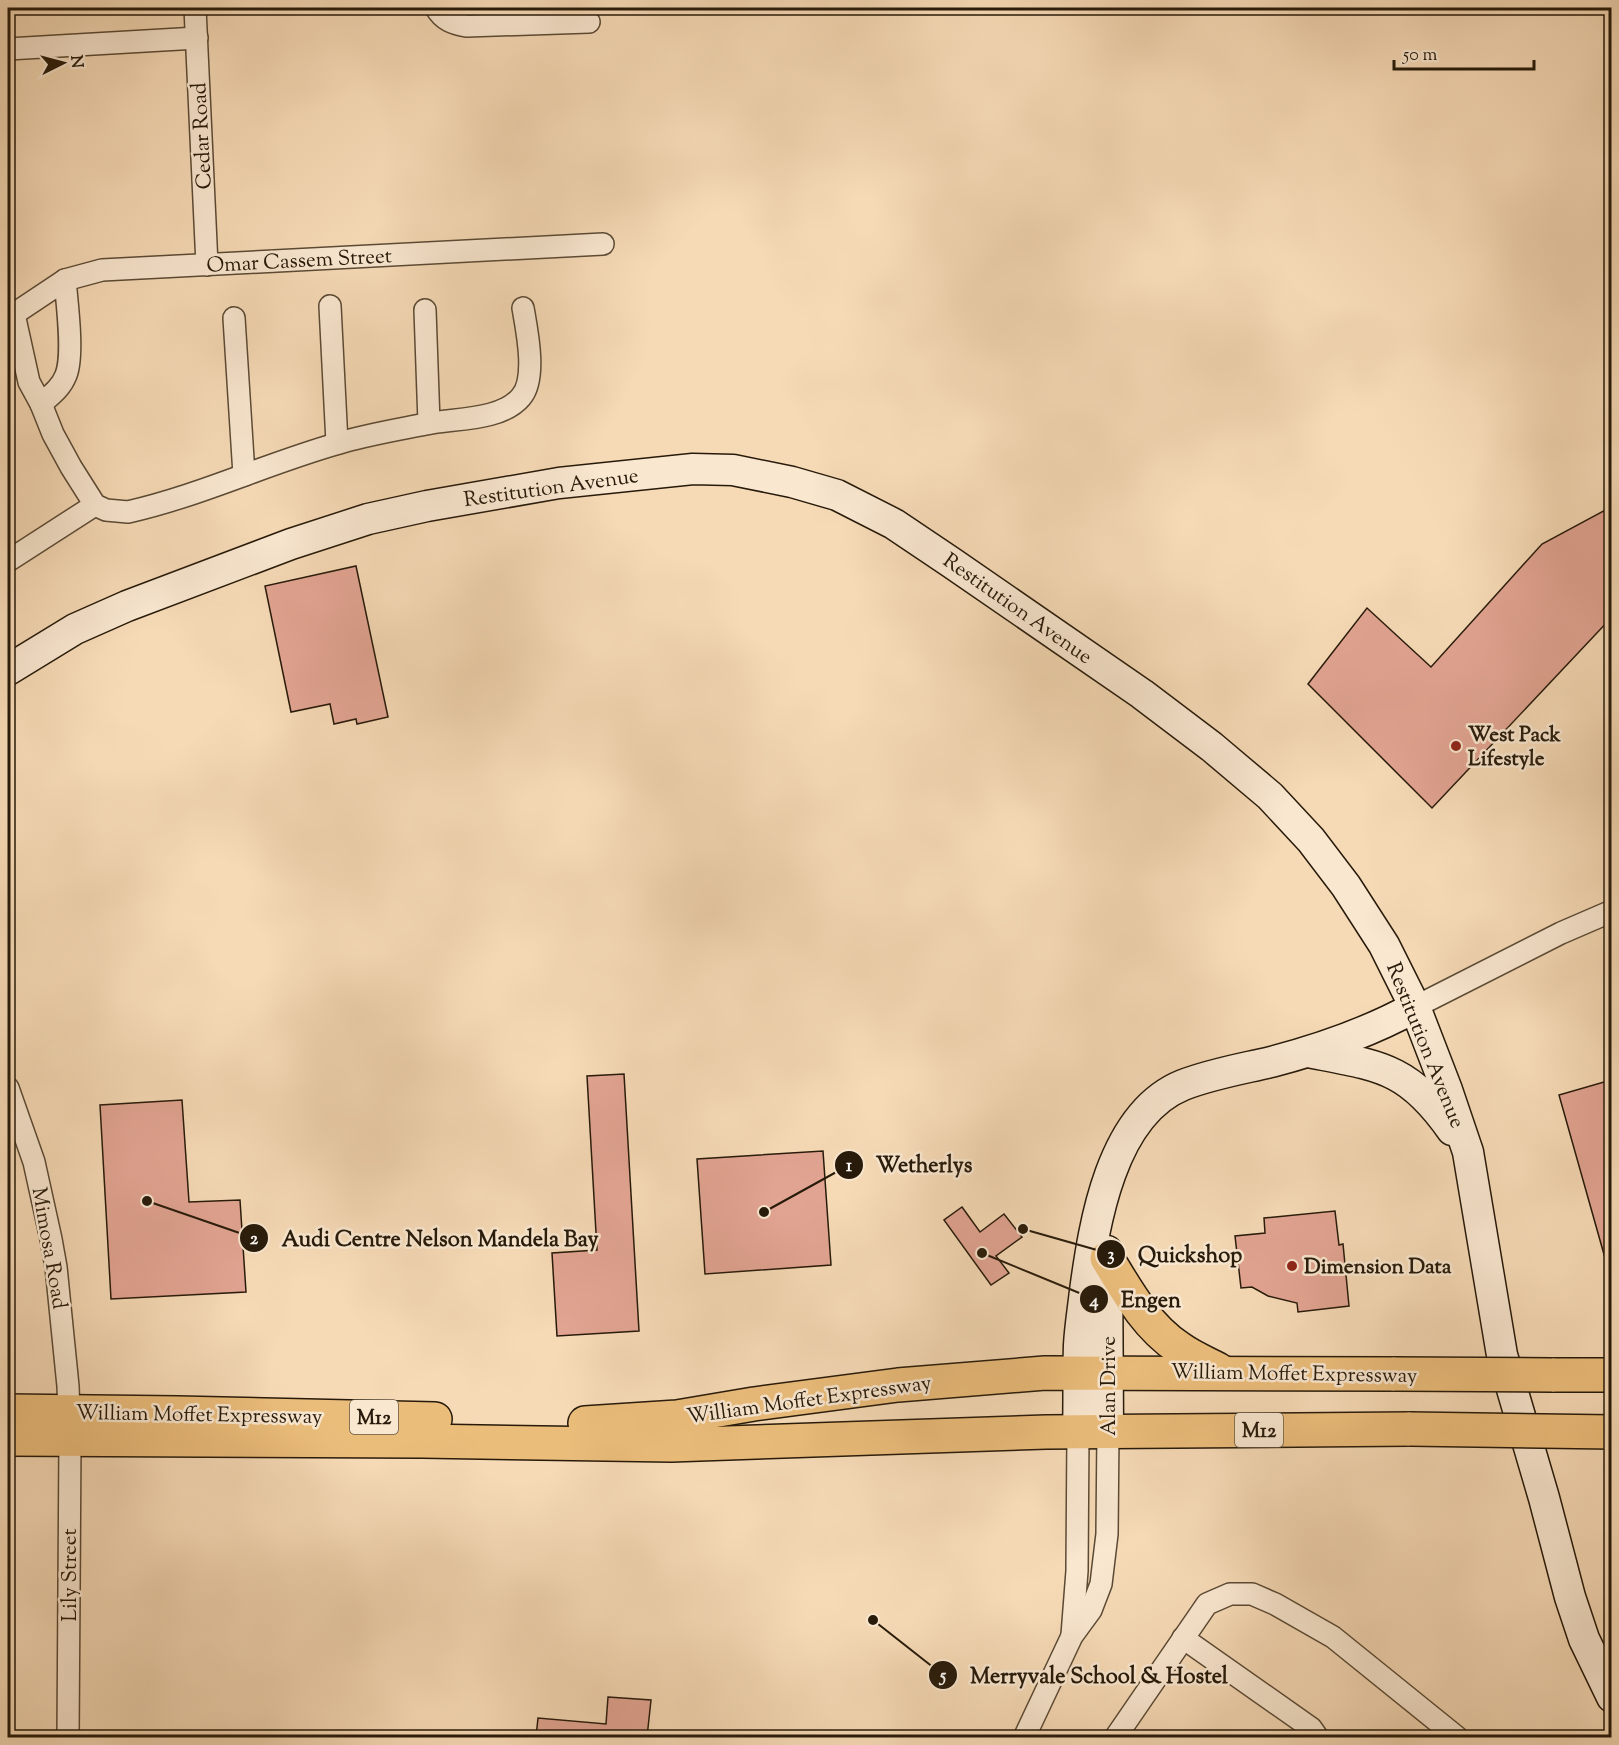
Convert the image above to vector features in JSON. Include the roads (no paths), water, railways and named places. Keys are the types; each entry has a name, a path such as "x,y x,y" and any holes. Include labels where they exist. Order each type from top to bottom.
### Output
{"main road":[{"path":"1107,1258 1131,1297 1160,1333 1179,1348 1224,1372"},
{"name":"William Moffet Expressway","path":"8,1439 70,1426 288,1415 589,1423 677,1417 754,1404 898,1385 980,1377 1093,1372 1611,1374"},
{"name":"William Moffet Expressway","path":"8,1411 70,1426 422,1441 671,1445 1093,1432 1410,1430 1611,1432"}],"street":[{"name":"Cedar Road","path":"195,8 207,265"},
{"path":"436,8 449,21 467,26 590,22"},
{"path":"8,49 197,38"},
{"name":"Omar Cassem Street","path":"10,316 65,280 102,270 603,244"},
{"path":"41,404 58,389 67,374 68,330 65,280"},
{"path":"330,306 337,444"},
{"path":"10,316 28,382 41,404 59,447 95,505 106,510 128,512 337,444 429,423 480,417 507,408 520,399 527,388 530,376 523,308"},
{"path":"425,310 429,423"},
{"path":"234,318 244,475"},
{"name":"Restitution Avenue","path":"8,670 75,629 127,606 291,544 368,519 427,506 559,483 693,469 733,470 792,482 837,495 894,524 1142,694 1212,747 1270,796 1311,840 1346,886 1384,945 1415,1007 1468,1152 1502,1355 1570,1597 1584,1639 1611,1697"},
{"path":"10,554 95,505"},
{"path":"1107,1185 1127,1137 1147,1111 1180,1086 1213,1075 1327,1047 1384,1023 1531,947 1611,911"},
{"path":"1308,1052 1366,1064 1399,1076 1418,1089 1437,1108 1468,1152"},
{"name":"Mimosa Road","path":"8,1088 34,1162 51,1239 58,1289 70,1426"},
{"name":"Alan Drive","path":"1072,1636 1093,1432 1093,1372 1107,1258 1107,1185"},
{"name":"Alan Drive","path":"1093,1372 1079,1343 1092,1238 1107,1185"},
{"name":"Lily Street","path":"68,1737 70,1426"},
{"name":"Alan Drive","path":"1024,1737 1072,1636 1091,1610 1101,1584 1107,1534 1093,1432"},
{"path":"1115,1737 1206,1606 1230,1594 1252,1594 1275,1604 1333,1637 1458,1737"},
{"path":"1183,1638 1311,1728 1318,1737"}],"place":[{"name":"West Pack Lifestyle","path":"1456,746"},
{"name":"Audi Centre Nelson Mandela Bay","path":"147,1201"},
{"name":"Wetherlys","path":"764,1212"},
{"name":"Quickshop","path":"1023,1229"},
{"name":"Engen","path":"982,1253"},
{"name":"Dimension Data","path":"1292,1266"},
{"name":"Merryvale School & Hostel","path":"873,1620"}]}
